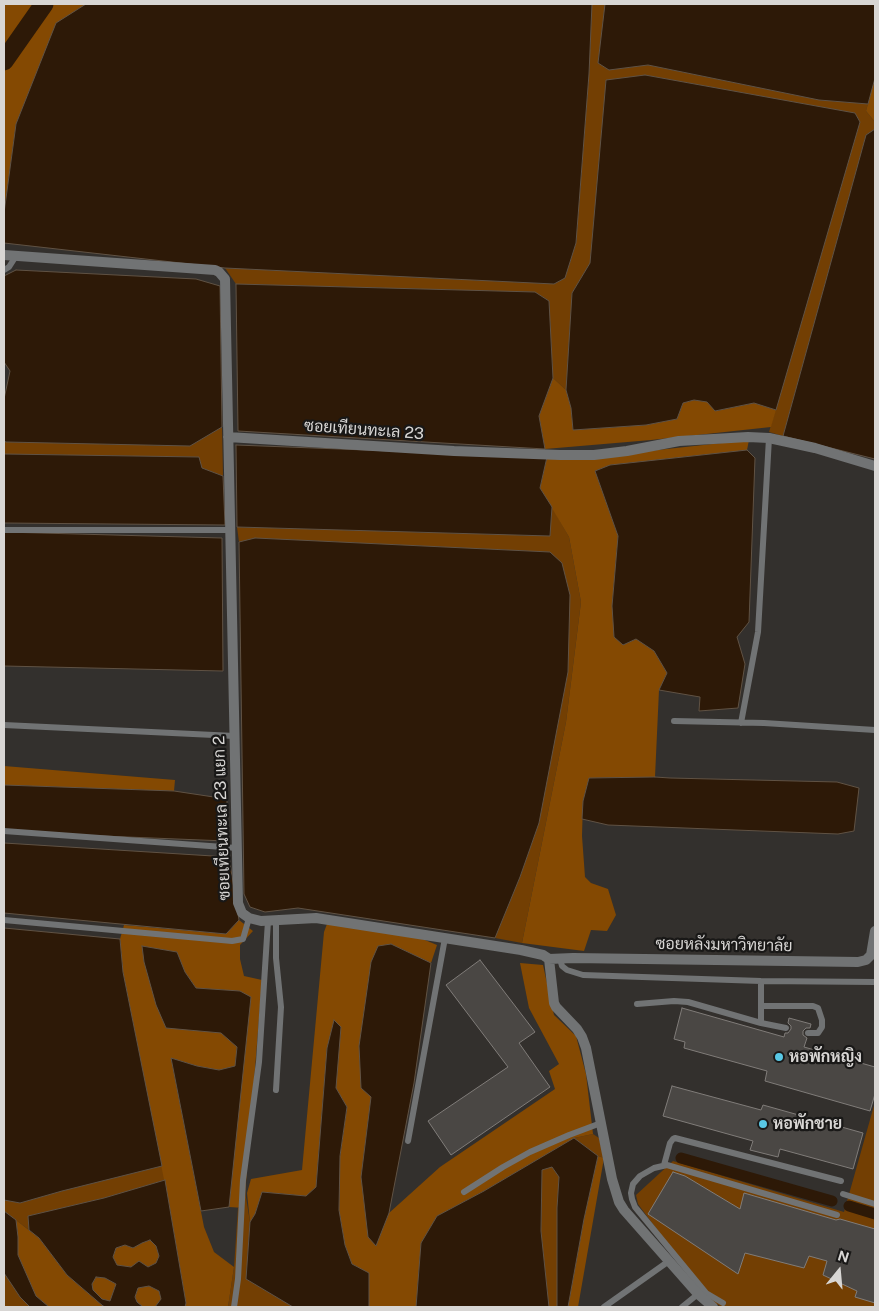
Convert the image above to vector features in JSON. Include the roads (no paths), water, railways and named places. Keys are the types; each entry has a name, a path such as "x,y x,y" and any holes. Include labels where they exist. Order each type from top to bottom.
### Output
{"street":[{"path":"4,255 215,270 219,272 225,279 226,285 228,436"},
{"name":"ซอยเทียนทะเล 23","path":"228,436 454,451 560,455 603,454 679,441 748,437 769,438 815,448 875,466"},
{"name":"ซอยเทียนทะเล 23 แยก 2","path":"228,436 238,903 242,913 249,918 261,921 316,918 522,950 551,958"},
{"name":"ซอยหลังมหาวิทยาลัย","path":"551,958 858,962 866,960 871,956 875,930"},
{"path":"551,958 554,1003 577,1029 586,1048 612,1179 619,1202 698,1294 718,1305"}],"lane":[{"path":"4,270 9,267 16,256"},
{"path":"741,722 758,632 769,438"},
{"path":"4,530 230,530"},
{"path":"674,721 741,722 875,730"},
{"path":"4,725 234,736"},
{"path":"4,831 237,848"},
{"path":"4,920 232,941 243,939 249,918"},
{"path":"272,921 281,1006 276,1090"},
{"path":"234,1307 238,1279 243,1180 259,1062 272,921"},
{"path":"408,1141 445,938"},
{"path":"551,958 567,970 583,975 875,982"},
{"path":"761,980 761,1023"},
{"path":"638,1004 674,1001 688,1002 761,1023 786,1028"},
{"path":"761,1006 813,1006 818,1008 822,1027 818,1033 808,1032"},
{"path":"464,1192 530,1152 601,1123"},
{"path":"664,1165 670,1143 673,1138 676,1138 840,1181"},
{"path":"718,1305 635,1207 632,1199 632,1188 640,1176 664,1165 676,1166 837,1215"},
{"path":"843,1194 875,1204"},
{"path":"604,1307 669,1261"},
{"path":"682,1307 698,1294"}],"waterway":[{"path":"4,61 44,4"},
{"path":"681,1158 832,1201"},
{"path":"849,1206 875,1214"}],"place":[{"name":"หอพักหญิง","path":"779,1057"},
{"name":"หอพักชาย","path":"763,1124"}]}
